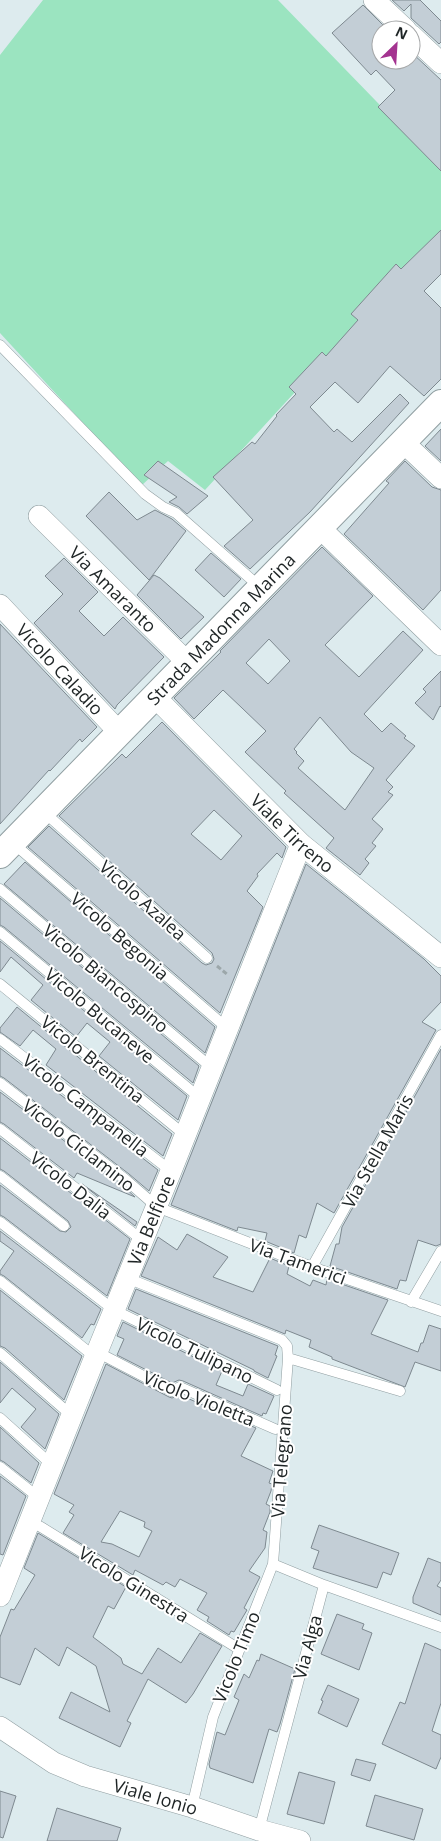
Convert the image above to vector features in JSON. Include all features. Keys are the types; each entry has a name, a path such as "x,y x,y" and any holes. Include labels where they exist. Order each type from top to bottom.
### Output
{"street":[{"path":"374,0 395,20"},
{"path":"421,44 441,63"},
{"name":"Strada Madonna Marina","path":"3,851 441,403"},
{"path":"402,441 441,478"},
{"name":"Via Amaranto","path":"39,516 187,662"},
{"path":"319,527 441,645"},
{"name":"Vicolo Caladio","path":"0,605 119,732"},
{"name":"Viale Tirreno","path":"154,696 301,844 441,957"},
{"name":"Via Belfiore","path":"0,1596 71,1414 171,1171 301,844"},
{"name":"Viale Ionio","path":"0,1711 19,1739"},
{"name":"Viale Ionio","path":"0,1727 54,1763 85,1776 192,1807 257,1835 300,1841"}],"lane":[{"path":"0,345 146,494 163,508 176,513 260,587"},
{"name":"Vicolo Azalea","path":"43,811 207,958"},
{"name":"Vicolo Begonia","path":"3,851 228,1029"},
{"name":"Vicolo Biancospino","path":"0,889 212,1068"},
{"name":"Vicolo Bucaneve","path":"0,932 200,1098"},
{"name":"Vicolo Brentina","path":"0,984 185,1135"},
{"name":"Via Stella Maris","path":"312,1268 441,1035"},
{"name":"Vicolo Campanella","path":"0,1039 171,1171"},
{"name":"Vicolo Ciclamino","path":"0,1083 125,1180 156,1207"},
{"name":"Vicolo Dalia","path":"0,1130 142,1240"},
{"path":"0,1176 64,1226"},
{"name":"Via Tamerici","path":"156,1207 312,1268 441,1312"},
{"name":"Vicolo Tulipano","path":"0,1222 114,1310 277,1390"},
{"path":"411,1302 441,1251"},
{"path":"127,1278 282,1340 287,1346 288,1358 400,1390"},
{"path":"0,1281 96,1355"},
{"path":"0,1353 71,1414"},
{"name":"Vicolo Violetta","path":"96,1355 172,1391 180,1387 274,1429"},
{"name":"Via Telegrano","path":"274,1564 288,1358"},
{"path":"0,1418 51,1464"},
{"path":"0,1467 38,1498"},
{"name":"Vicolo Ginestra","path":"29,1521 240,1649"},
{"path":"274,1564 324,1585 441,1627"},
{"name":"Vicolo Timo","path":"192,1807 212,1717 274,1564"},
{"name":"Via Alga","path":"257,1835 324,1585"}],"path":[{"path":"207,958 244,988"}],"green space":[{"path":"43,0 278,0 441,168 441,233 205,490 168,461 141,486 0,333 0,55"}],"building":[{"path":"392,0 420,0 441,21 441,42 439,44 421,27 421,20 413,20 411,18 411,4 404,11"},
{"path":"363,5 378,20 371,20 371,70 376,70 371,75 332,33"},
{"path":"421,61 441,80 441,171 378,107 395,90 376,70 421,70"},
{"path":"441,230 441,274 424,291 441,308 441,379 424,396 390,366 358,403 335,382 310,407 334,432 337,429 352,442 400,394 409,403 310,512 250,569 224,546 253,520 213,477 252,442 255,444 276,415 296,394 289,387 322,352 326,356 358,320 351,314 396,264 401,269"},
{"path":"441,429 441,461 425,446"},
{"path":"158,461 208,496 187,514 169,502 177,497 144,475"},
{"path":"405,461 432,487 441,490 441,590 423,610 344,534 389,483 386,481"},
{"path":"109,492 137,520 155,510 172,519 186,531 149,580 86,516"},
{"path":"322,547 373,596 325,645 359,677 403,631 423,650 364,714 382,732 391,723 406,736 404,738 415,746 386,780 393,787 388,792 393,795 372,819 383,829 372,843 376,846 365,859 369,863 360,875 326,848 334,838 284,793 286,791 245,752 266,731 242,708 223,690 194,719 174,698","holes":["269,639 290,661 268,684 246,663","320,717 351,752 374,768 345,810 298,768 304,761 294,749"]},
{"path":"211,553 241,579 224,597 195,570"},
{"path":"64,558 98,592 79,611 104,636 123,617 164,657 115,709 34,623 63,594 45,576"},
{"path":"154,575 160,578 204,617 181,639 137,595"},
{"path":"0,624 97,727 82,742 80,739 49,770 0,824"},
{"path":"441,671 441,707 433,720 415,703 426,692 423,689"},
{"path":"162,722 286,847 282,858 277,853 257,874 258,876 247,891 263,907 220,1013 28,847 49,826 202,963 206,965 212,963 214,959 212,953 59,816 122,754 126,758","holes":["214,810 242,836 221,860 191,834"]},
{"path":"25,862 215,1027 205,1053 4,884"},
{"path":"306,864 424,959 441,976 441,1002 422,1022 436,1030 334,1213 317,1203 306,1238 299,1235 294,1253 265,1241 267,1233 238,1227 237,1231 171,1205"},
{"path":"0,898 199,1066 193,1083 0,925"},
{"path":"0,941 187,1096 178,1120 99,1056 110,1042 87,1023 76,1037 31,1000 43,985 11,957 0,972"},
{"path":"17,1007 172,1134 163,1156 46,1065 56,1049 33,1030 20,1046 0,1032 0,1028"},
{"path":"0,1048 158,1170 149,1191 0,1076"},
{"path":"441,1049 441,1244 436,1246 418,1240 406,1281 400,1280 397,1289 330,1266 336,1244 339,1244 342,1227"},
{"path":"0,1092 121,1184 135,1197 77,1173 74,1178 0,1122"},
{"path":"0,1138 130,1239 107,1296 0,1215 0,1185 60,1231 66,1232 71,1227 68,1221 0,1169"},
{"path":"82,1184 137,1222 135,1226"},
{"path":"0,1231 101,1309 94,1325 91,1324 82,1338 0,1274 0,1271 14,1251 0,1241"},
{"path":"187,1234 228,1257 213,1277 253,1292 270,1258 289,1266 287,1274 310,1286 313,1280 326,1285 327,1279 388,1300 371,1334 418,1352 429,1325 441,1329 441,1371 415,1362 405,1387 332,1359 332,1357 309,1347 311,1340 286,1330 285,1334 141,1276 158,1237 177,1250"},
{"path":"136,1289 278,1346 275,1355 277,1356 268,1378 128,1309"},
{"path":"0,1290 82,1356 64,1400 5,1348 0,1346"},
{"path":"123,1322 222,1371 216,1385 243,1396 248,1384 274,1396 266,1414 263,1413 262,1416 183,1381 179,1380 172,1383 117,1355 124,1339 117,1336"},
{"path":"0,1362 59,1414 45,1449 21,1427 36,1409 12,1388 0,1403"},
{"path":"106,1364 169,1397 172,1398 180,1395 256,1428 241,1456 273,1471 269,1483 272,1484 271,1491 266,1504 270,1506 270,1512 263,1530 267,1532 265,1548 249,1571 260,1577 244,1608 247,1610 234,1632 231,1631 229,1635 207,1621 209,1617 197,1610 207,1593 180,1579 175,1587 166,1582 163,1585 135,1570 133,1575 63,1533 74,1515 69,1512 74,1505 54,1494","holes":["120,1511 145,1522 144,1527 152,1531 139,1557 112,1544 101,1542"]},
{"path":"0,1427 39,1463 31,1483 0,1460"},
{"path":"0,1476 26,1496 3,1555 0,1554"},
{"path":"319,1525 399,1553 391,1575 383,1572 377,1588 313,1568 319,1551 311,1548"},
{"path":"38,1533 126,1587 114,1609 108,1606 93,1637 121,1658 123,1664 142,1674 158,1648 181,1663 200,1633 222,1646 186,1703 148,1679 127,1721 131,1723 120,1747 59,1718 71,1692 110,1712 96,1666 67,1647 59,1666 35,1648 20,1685 0,1677 0,1637 11,1609 14,1610 35,1575 24,1568"},
{"path":"428,1558 441,1563 441,1580 437,1586 441,1588 441,1615 413,1603 413,1597"},
{"path":"337,1614 364,1624 362,1629 372,1633 359,1670 321,1654"},
{"path":"425,1643 441,1650 441,1703 432,1731 441,1735 441,1757 436,1769 382,1744 400,1702 405,1704"},
{"path":"261,1654 295,1669 280,1724 277,1732 269,1729 253,1783 210,1768 209,1764 217,1732 225,1735 239,1700 234,1697 244,1674 249,1678"},
{"path":"328,1685 359,1699 347,1727 318,1713 323,1701 321,1700"},
{"path":"356,1759 376,1764 370,1781 351,1775"},
{"path":"299,1772 335,1782 324,1824 287,1814"},
{"path":"0,1791 16,1796 3,1838 0,1837"},
{"path":"375,1795 423,1809 414,1840 366,1826"},
{"path":"57,1808 121,1828 117,1841 47,1841"}]}
